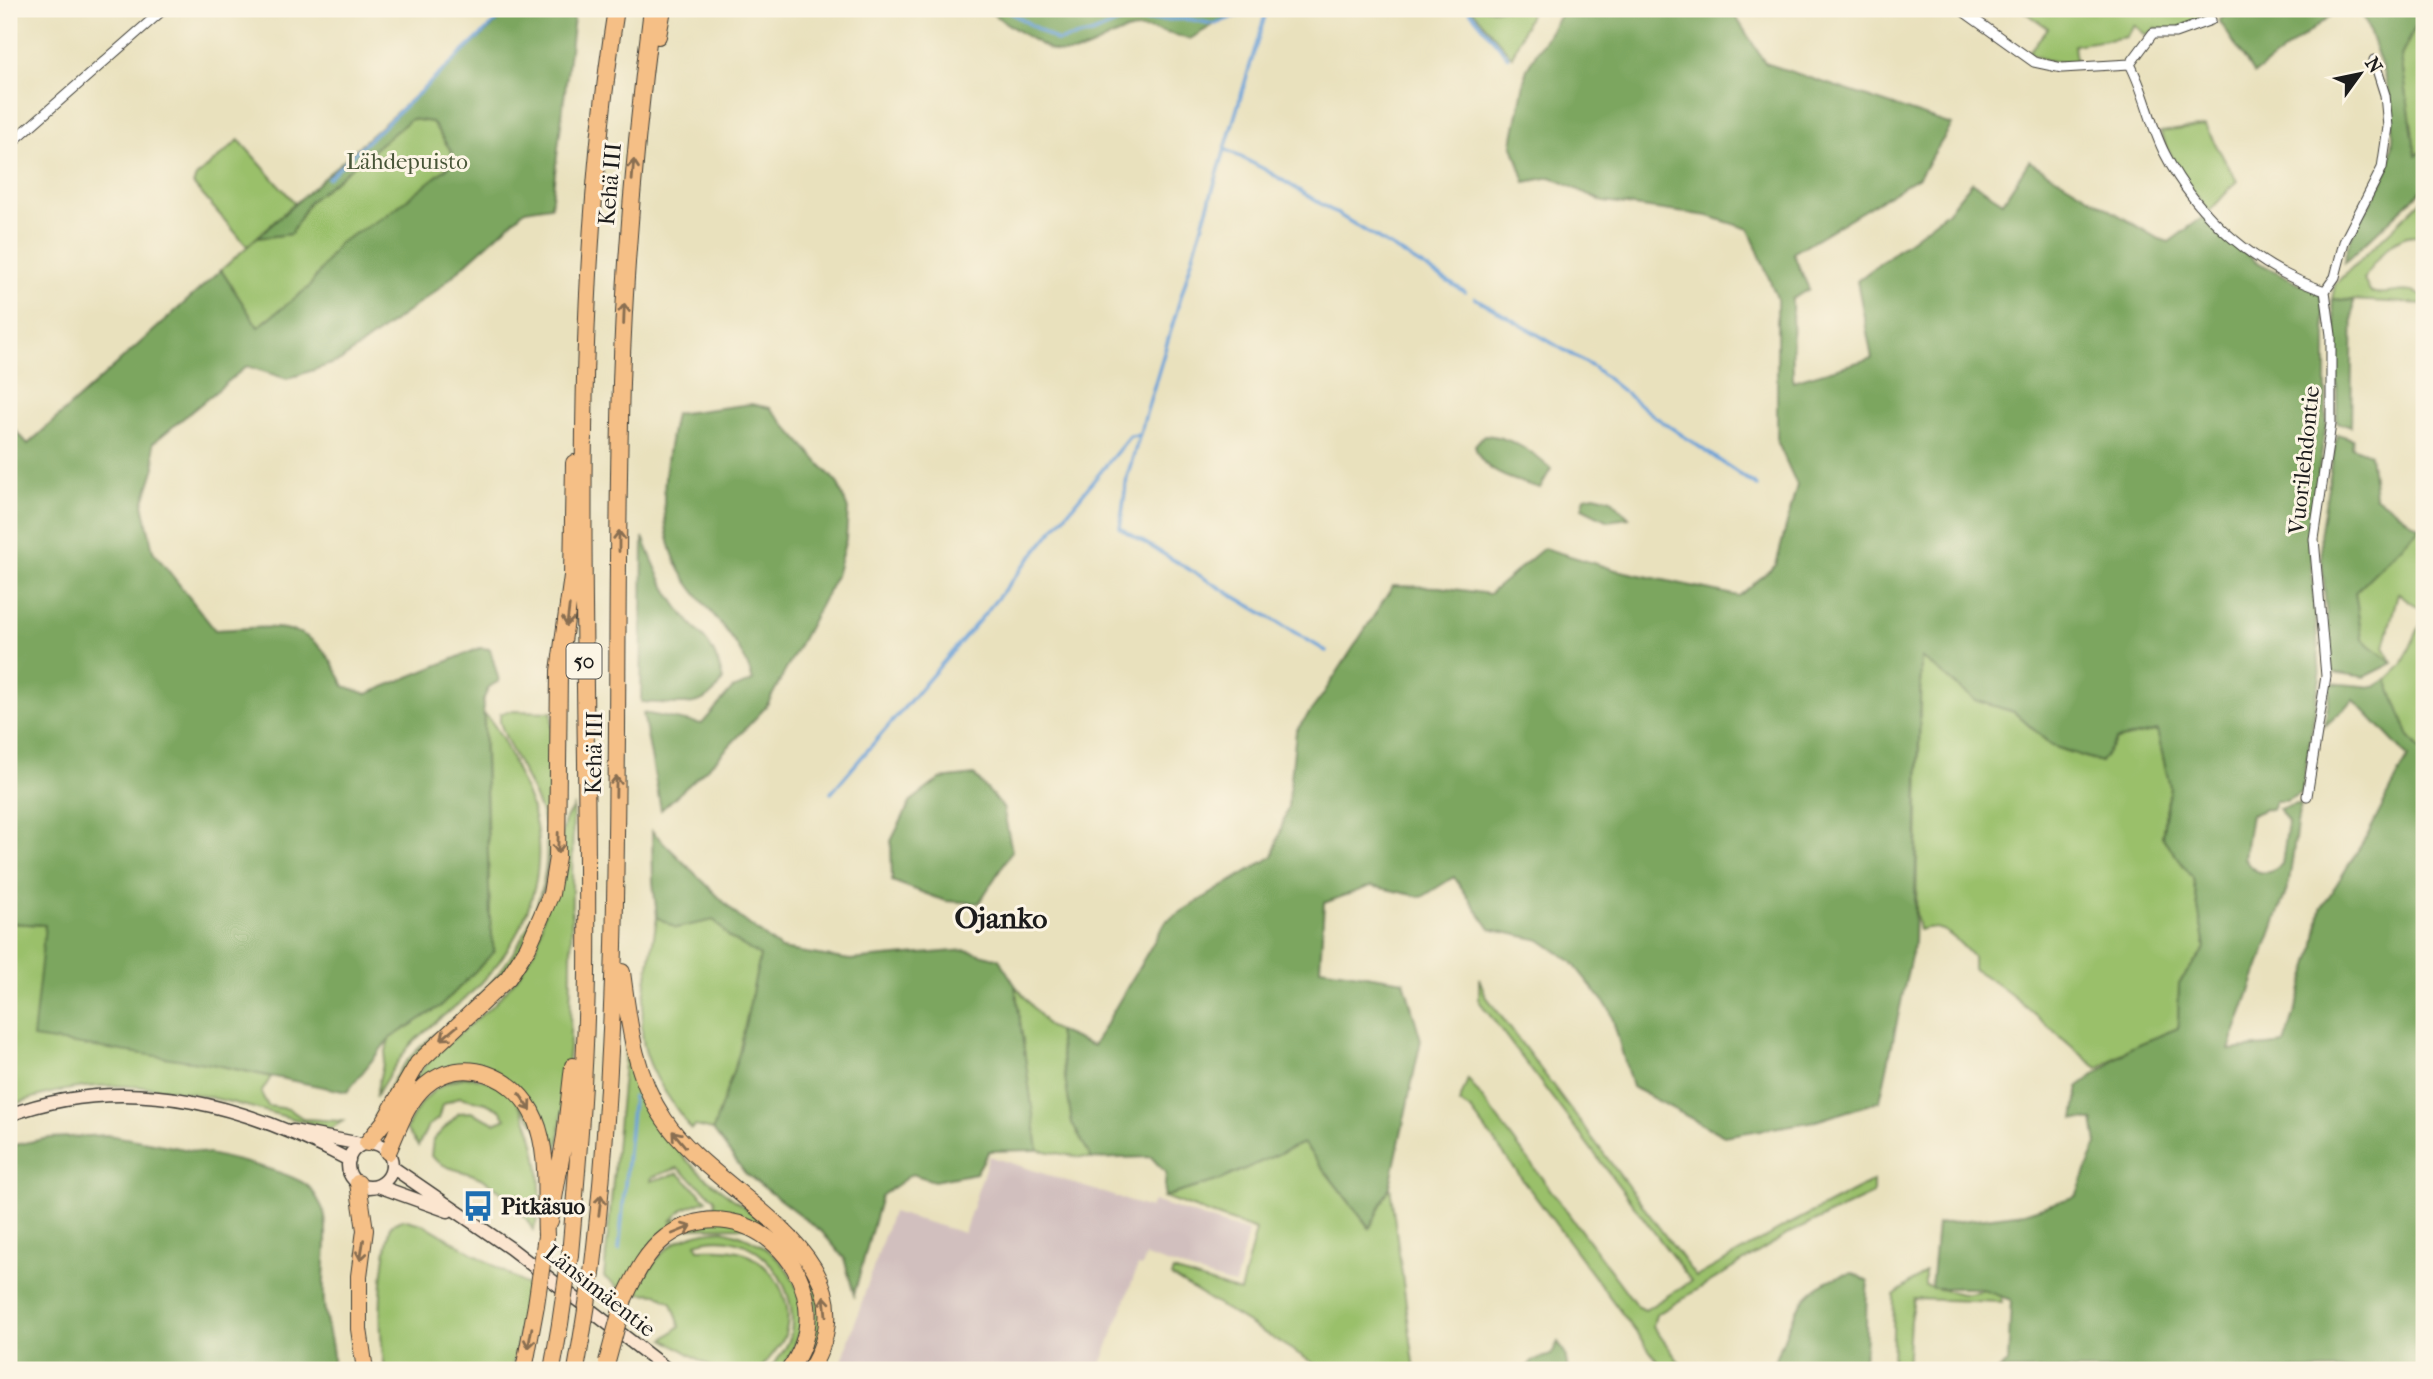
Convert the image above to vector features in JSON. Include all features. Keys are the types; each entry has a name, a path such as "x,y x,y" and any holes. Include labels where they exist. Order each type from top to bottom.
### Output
{"highway":[{"path":"605,9 609,54"},
{"name":"Kehä III","path":"552,1370 570,1255 582,1085 586,921 583,402 594,221 609,54 616,9"},
{"name":"Kehä III","path":"576,1370 592,1273 608,1114 615,928 621,383 628,238 652,9"},
{"path":"643,77 659,34 663,9"},
{"path":"365,1143 384,1122 418,1063 472,1015 508,978 528,947 551,894 557,857 559,671 569,618 573,472 583,402"},
{"path":"524,1370 569,1109 578,975 586,921"},
{"path":"615,928 632,1045 663,1118 714,1175 792,1237 820,1278 827,1309 826,1323 818,1356 810,1370"},
{"path":"390,1160 410,1105 424,1087 435,1079 473,1070 498,1076 528,1104 540,1133 545,1172 546,1237"},
{"path":"358,1183 365,1230 359,1276 359,1329 365,1370"},
{"path":"606,1366 624,1299 645,1259 674,1232 711,1223 734,1224 756,1231 773,1242 789,1258 801,1278 808,1299 806,1338 789,1370"}],"main road":[{"path":"9,1115 52,1101 118,1093 178,1100 241,1113 349,1160"},
{"path":"284,1130 365,1143 383,1146 390,1160 390,1174 377,1186 358,1183 349,1172 351,1153 365,1143"},
{"name":"Länsimäentie","path":"390,1160 668,1370"},
{"name":"Länsimäentie","path":"377,1186 411,1195 471,1221"}],"street":[{"path":"9,145 164,9"},
{"path":"1960,9 2034,62 2062,68 2130,64"},
{"path":"2130,64 2153,33 2175,33 2211,20"},
{"path":"2130,64 2164,153 2207,215 2263,260 2304,284 2325,291 2335,277 2344,242 2379,175 2387,147 2385,95 2374,60"},
{"name":"Vuorilehdontie","path":"2306,796 2326,676 2314,539 2331,424 2331,334 2325,291"}],"shaded area":[{"path":"989,1156 1150,1208 1153,1201 1248,1232 1235,1285 1146,1256 1142,1267 1138,1266 1099,1370 839,1370 892,1212 964,1233"}],"green space":[{"path":"498,9 575,9 551,206 525,210 437,290 340,361 287,379 247,366 153,443 155,467 143,504 153,551 215,630 277,628 307,637 320,647 344,686 367,694 480,648 490,649 499,681 489,687 483,700 490,918 494,952 441,1006 389,1039 347,1092 211,1064 33,1038 45,925 9,923 9,423 28,444 221,270 258,327 309,287 339,243 387,215 452,164 453,154 432,122 411,119 309,202 291,234 257,238 496,23"},
{"path":"985,9 1089,9 1091,16 1117,9 1249,9 1225,18 1190,39 1158,31 1134,29 1091,47 1064,53 1036,42"},
{"path":"1471,9 1532,9 1512,57"},
{"path":"1564,9 1731,9 1765,63 1952,125 1919,177 1793,253 1809,289 1792,299 1793,381 1872,358 1857,281 1947,212 1972,182 2003,202 2029,161 2157,238 2169,242 2203,217 2255,261 2321,294 2326,335 2326,425 2309,534 2320,677 2302,792 2286,801 2275,801 2272,810 2265,809 2251,815 2244,858 2256,871 2271,871 2282,864 2288,822 2279,809 2300,803 2289,883 2229,1050 2285,1044 2314,949 2321,909 2368,834 2408,757 2354,700 2325,726 2331,683 2374,687 2387,679 2409,737 2420,750 2424,748 2424,1352 2417,1370 1999,1370 2008,1363 2011,1300 1977,1288 1931,1288 1937,1224 2024,1213 2076,1196 2097,1144 2093,1120 2074,1119 2079,1086 2132,1047 2178,1028 2179,983 2205,948 2193,878 2162,837 2170,787 2157,731 2116,740 2101,762 2052,746 2014,712 1975,700 1921,657 1914,942 1880,1101 1816,1121 1724,1136 1632,1087 1610,1010 1571,961 1540,940 1490,929 1454,877 1422,897 1371,886 1324,903 1320,968 1404,981 1421,1040 1390,1186 1370,1228 1303,1143 1220,1180 1164,1197 1166,1173 1151,1157 1092,1159 1072,1123 1058,1031 1093,1046 1166,921 1273,856 1288,806 1296,731 1322,696 1393,586 1440,587 1489,594 1544,548 1616,570 1739,596 1776,565 1797,485 1777,441 1777,298 1749,229 1708,216 1604,202 1551,177 1525,182 1512,143 1527,68"},
{"path":"2021,9 2221,9 2190,25 2156,28 2146,35 2134,25 2126,37 2074,45 2076,62 2063,63 2028,53 2048,28"},
{"path":"2233,9 2339,9 2254,74 2219,20"},
{"path":"2361,9 2424,9 2401,56 2416,156 2424,149 2424,188 2344,263 2354,231 2383,181 2393,138 2389,94"},
{"path":"2424,9 2424,149 2416,156 2401,56"},
{"name":"Lähdepuisto","path":"411,119 432,122 453,154 452,164 387,215 339,243 309,287 258,327 221,270 257,238 291,234 309,202"},
{"path":"2205,126 2237,181 2209,212 2178,171 2160,132"},
{"path":"239,140 295,203 247,246 193,184 196,177"},
{"path":"2424,198 2424,220 2418,226 2424,239 2406,236 2397,240 2374,263 2364,280 2370,292 2417,293 2424,297 2424,304 2332,299 2335,284"},
{"path":"2332,299 2353,301 2351,427 2337,422 2337,337"},
{"path":"751,404 770,408 838,484 848,509 846,539 836,576 766,707 716,760 661,810 643,713 702,724 732,689 753,681 733,640 686,580 669,541 665,520 665,477 675,414"},
{"path":"2337,434 2353,439 2352,447 2370,454 2375,496 2420,528 2355,592 2362,639 2393,663 2365,677 2331,672 2320,535"},
{"path":"1484,435 1503,438 1520,446 1551,469 1540,488 1500,474 1484,463 1475,445"},
{"path":"1594,495 1611,499 1629,518 1608,521 1582,508 1585,497"},
{"path":"2424,522 2424,607 2421,609 2398,593 2384,647 2393,663 2362,639 2355,592"},
{"path":"643,537 667,590 685,617 710,646 719,665 723,680 707,698 698,702 641,702"},
{"path":"2424,617 2424,748 2421,750 2409,737 2387,680 2402,665"},
{"path":"1921,657 1975,700 2014,712 2052,746 2100,762 2116,740 2157,731 2170,787 2162,837 2193,878 2205,948 2179,983 2178,1028 2132,1047 2098,1068 2021,1003 1973,969 1973,957 1949,934 1935,928 1919,930 1916,914"},
{"path":"508,711 552,712 550,848 545,881 536,914 523,945 504,974 409,1067 396,1085 380,1119 375,1116 402,1067 421,1046 487,987 517,946 539,899 545,874 544,824 500,722 500,714"},
{"path":"484,714 501,737 532,810 538,863 534,888 515,937 500,960 464,1000 415,1040 375,1098 389,1039 441,1006 494,952 490,918"},
{"path":"974,775 1003,807 1012,851 979,903 945,901 892,881 891,841 911,801 940,779"},
{"path":"573,807 570,1040 559,1141 550,1169 547,1140 494,1069 405,1091 431,1058 495,1003 517,978 537,945 565,820"},
{"path":"652,831 738,916 781,949 850,960 966,950 999,959 1015,985 1038,1150 989,1151 976,1173 934,1181 912,1174 881,1196 854,1295 844,1258 822,1232 745,1173 713,1130 739,1054 760,956 729,937 714,920 676,928 657,917"},
{"path":"657,917 676,928 714,920 729,937 760,956 739,1054 713,1130 695,1126 691,1129 659,1082 643,1042 644,1001"},
{"path":"9,923 45,925 211,1064 271,1077 261,1093 268,1106 289,1109 304,1119 343,1121 330,1129 210,1097 129,1086 88,1087 48,1093 9,1107"},
{"path":"1479,978 1486,996 1696,1277 1873,1181 1873,1194 1790,1233 1656,1315 1653,1326 1685,1370 1664,1370 1471,1110 1459,1103 1468,1079 1637,1306 1645,1310 1691,1281 1479,1001"},
{"path":"1015,985 1049,1027 1058,1031 1072,1123 1092,1159 1038,1150"},
{"path":"626,1042 656,1116 683,1156 770,1227 790,1246 807,1268 818,1292 822,1320 820,1333 804,1370 797,1370 812,1334 814,1294 803,1270 760,1227 675,1228 622,1290 604,1277","holes":["678,1168 714,1198 715,1205 670,1222 683,1209 707,1200 678,1173 651,1181 652,1177"]},
{"path":"473,1077 504,1087 515,1098 524,1114 531,1133 539,1177 538,1216 533,1230 515,1204 499,1189 481,1178 445,1166 431,1156 433,1140 459,1113 471,1112 495,1123 506,1118 500,1110 486,1103 459,1097 442,1105 438,1119 428,1126 418,1146 406,1129 417,1108 432,1092 450,1082"},
{"path":"108,1135 246,1163 297,1179 310,1188 325,1216 324,1302 333,1352 333,1370 9,1370 9,1146 49,1138"},
{"path":"1303,1143 1369,1228 1390,1186 1415,1370 1325,1370 1171,1276 1173,1271 1240,1292 1256,1230 1164,1197 1220,1180"},
{"path":"403,1219 425,1225 528,1286 512,1370 385,1370 380,1316 384,1260 391,1225"},
{"path":"723,1230 747,1238 768,1250 784,1265 795,1283 800,1303 800,1325 794,1347 781,1370 769,1370 788,1343 792,1313 779,1276 768,1261 753,1249 736,1242 716,1239 696,1243 699,1249 730,1249 747,1254 767,1268 781,1288 787,1311 785,1335 760,1370 717,1370 664,1339 680,1326 672,1303 657,1294 635,1293 651,1266 669,1247 691,1235"},
{"path":"1925,1272 1925,1286 1962,1294 1998,1288 2002,1302 1914,1299 1907,1370 1892,1370 1894,1295"},
{"path":"1854,1273 1868,1282 1862,1370 1772,1370 1791,1321 1808,1295 1820,1285"},
{"path":"1558,1342 1565,1353 1568,1370 1525,1370 1532,1361 1551,1355"}],"waterway":[{"path":"328,178 495,22 496,9"},
{"path":"1005,9 1057,41 1091,34 1122,21 1189,19 1213,24 1256,9"},
{"path":"1267,9 1225,149 1264,169 1465,292"},
{"path":"1468,9 1508,57"},
{"path":"1225,149 1127,477 1120,528 1326,651"},
{"path":"1475,298 1593,367 1654,416 1757,486"},
{"path":"831,793 982,617 1130,436 1139,435"},
{"path":"619,1250 633,1097"}],"place":[{"name":"Pitkäsuo","path":"478,1206"}],"district":[{"name":"Ojanko","path":"1001,918"}]}
